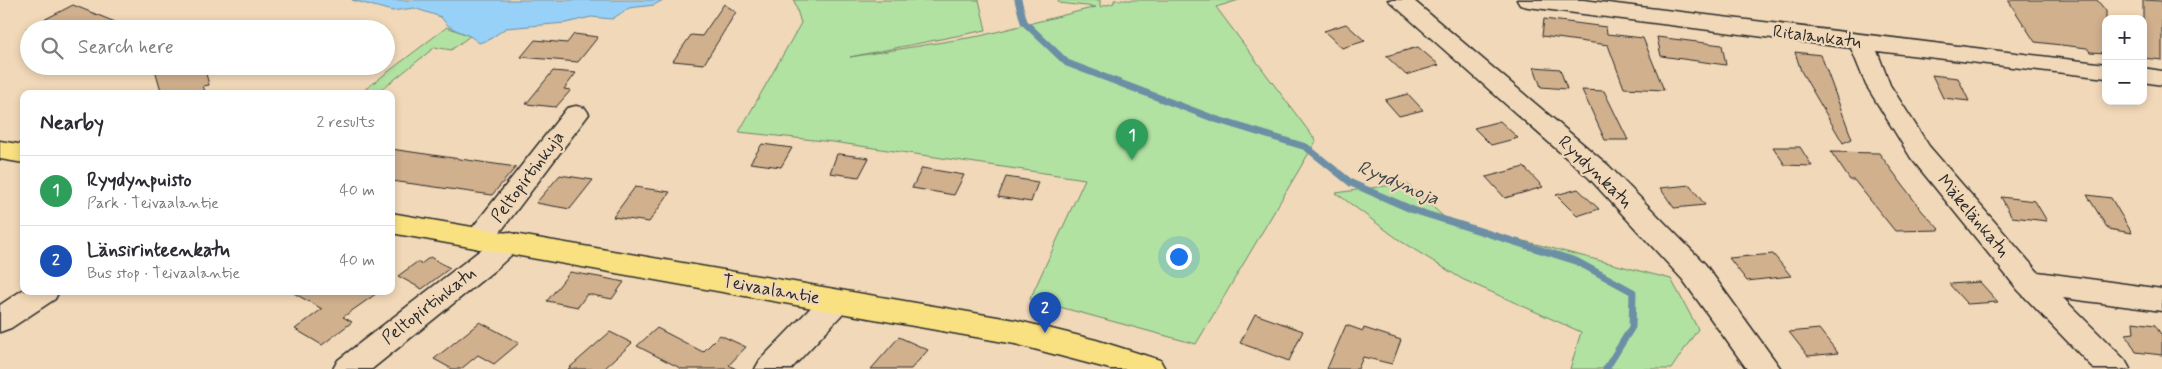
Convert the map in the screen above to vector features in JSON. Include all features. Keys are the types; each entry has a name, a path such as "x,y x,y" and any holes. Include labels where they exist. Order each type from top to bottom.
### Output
{"main road":[{"path":"0,150 20,153"},
{"name":"Teivaalantie","path":"395,224 1015,332 1096,352 1149,369"}],"street":[{"name":"Ryydynkatu","path":"1399,0 1599,172 1694,272 1766,369"},
{"name":"Ritalankatu","path":"1528,0 2102,71"},
{"name":"Mäkelänkatu","path":"1861,42 1878,84 1920,152 2029,282 2114,369"},
{"path":"2147,76 2162,78"},
{"name":"Peltopirtinkuja","path":"494,240 576,114"},
{"name":"Peltopirtinkatu","path":"349,369 486,262 494,240"},
{"path":"2029,282 2162,300"},
{"path":"0,320 38,295"},
{"path":"771,369 835,302"}],"green space":[{"path":"794,0 979,0 986,30 850,57 980,36 1096,7 1059,3 1058,0 1100,0 1100,7 1114,3 1114,0 1239,0 1216,7 1316,141 1196,344 1030,299 1085,179 833,142 739,132 801,23"},
{"path":"447,27 470,36 451,50 435,47 381,90 364,90 384,75 395,75 395,67"},
{"path":"1406,183 1444,217 1493,233 1671,279 1698,329 1671,369 1570,369 1581,332 1462,279 1402,242 1336,193"}],"water":[{"path":"352,0 663,0 654,5 629,8 612,19 591,17 566,23 506,28 490,39 479,43 468,35 449,26 441,17 414,8 392,11"}],"building":[{"path":"2008,0 2097,0 2106,11 2106,15 2102,15 2102,53 2090,52 2087,48 2035,42"},
{"path":"2143,0 2162,1 2162,60 2147,58 2147,15 2143,15"},
{"path":"724,4 736,12 704,64 673,61 691,35 702,36"},
{"path":"73,5 110,20 44,20"},
{"path":"1544,19 1606,27 1607,34 1643,38 1664,90 1624,88 1608,45 1542,36"},
{"path":"1346,24 1365,41 1342,48 1324,31"},
{"path":"574,34 598,37 578,62 521,57 535,40 567,43"},
{"path":"1657,37 1722,45 1726,65 1661,56"},
{"path":"1418,47 1439,65 1406,75 1386,56"},
{"path":"1795,52 1821,55 1852,139 1843,143 1801,71"},
{"path":"1534,67 1560,69 1567,89 1541,87"},
{"path":"553,71 576,73 564,89 571,90 556,107 526,104"},
{"path":"157,75 206,75 209,85 203,86 204,90 161,90"},
{"path":"1932,75 1958,78 1969,101 1943,98"},
{"path":"1582,90 1604,91 1628,140 1605,140"},
{"path":"1408,94 1423,110 1399,116 1385,100"},
{"path":"1500,121 1518,138 1491,145 1474,128"},
{"path":"762,144 792,148 781,167 750,163"},
{"path":"1773,147 1800,147 1812,166 1785,165"},
{"path":"395,150 516,167 492,195 395,182"},
{"path":"1831,152 1879,153 1922,211 1940,230 1895,231 1854,180 1850,180"},
{"path":"837,154 869,158 859,177 830,173"},
{"path":"1524,167 1543,187 1505,198 1486,177"},
{"path":"922,168 964,175 954,195 912,188"},
{"path":"560,175 593,180 570,209 536,203"},
{"path":"1006,177 1038,182 1031,202 998,197"},
{"path":"1690,185 1705,205 1674,208 1660,188"},
{"path":"635,187 670,192 649,222 613,217"},
{"path":"1578,189 1599,209 1577,216 1556,195"},
{"path":"2087,195 2111,198 2132,233 2108,229"},
{"path":"2001,197 2035,201 2047,221 2012,217"},
{"path":"1773,254 1791,276 1747,281 1729,258"},
{"path":"430,257 450,268 422,289 398,276 417,262 421,264"},
{"path":"570,272 624,282 612,299 587,294 578,307 547,301"},
{"path":"1980,282 1998,302 1967,304 1949,284"},
{"path":"297,295 374,295 343,317 352,322 322,345 295,329 322,309"},
{"path":"1255,314 1303,331 1289,361 1240,343"},
{"path":"480,322 519,343 494,364 478,355 461,369 452,369 434,359"},
{"path":"2133,322 2155,325 2162,336 2162,355 2136,352 2126,334 2134,333"},
{"path":"1346,325 1363,331 1364,328 1401,340 1392,364 1363,357 1358,369 1327,369"},
{"path":"657,328 703,352 720,335 746,347 729,365 736,369 682,369 637,346"},
{"path":"1819,329 1838,353 1808,356 1789,332"},
{"path":"610,332 632,343 604,369 568,369"},
{"path":"899,337 928,350 911,369 871,369"}],"waterway":[{"name":"Ryydynoja","path":"1018,0 1024,22 1067,63 1215,119 1306,147 1351,183 1413,210 1576,261 1633,292 1632,327 1606,369"}],"place":[{"name":"Ryydynpuisto","path":"1132,160"},
{"name":"Länsirinteenkatu","path":"1045,333"}]}
